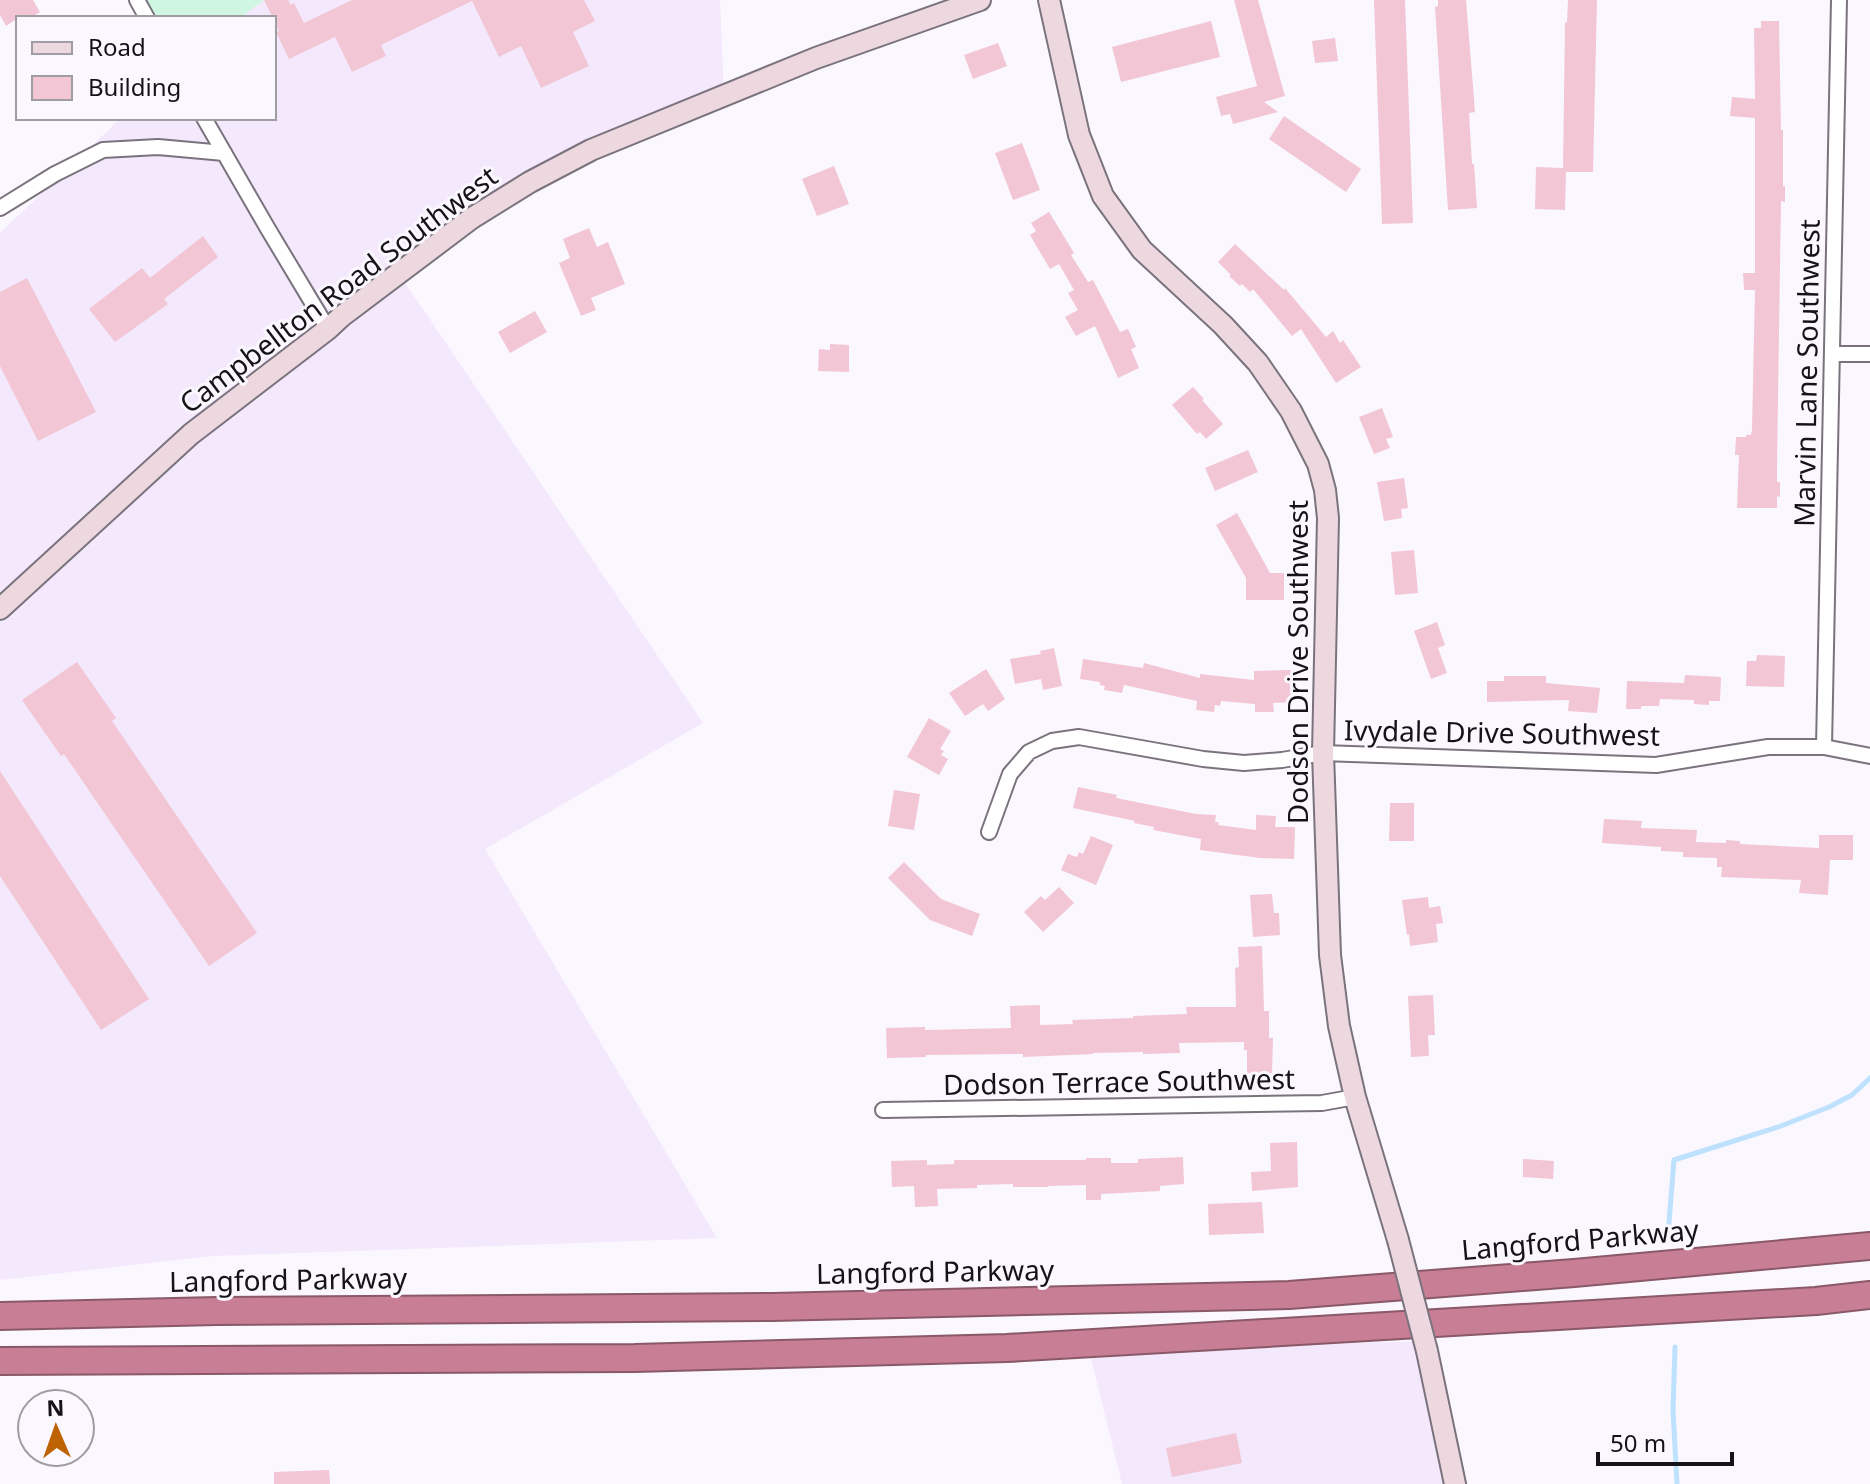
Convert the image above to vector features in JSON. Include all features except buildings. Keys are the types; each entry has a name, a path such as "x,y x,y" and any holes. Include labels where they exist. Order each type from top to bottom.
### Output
{"highway":[{"name":"Langford Parkway","path":"0,1316 772,1307 1289,1295 1870,1246"},
{"path":"0,1361 635,1358 1022,1348 1801,1302 1870,1295"}],"street":[{"name":"Campbellton Road Southwest","path":"0,609 191,434 472,218 530,182 591,150 816,58 980,0"},
{"name":"Dodson Drive Southwest","path":"1049,0 1079,135 1103,196 1142,250 1223,325 1258,363 1291,411 1318,464 1328,518 1323,753 1330,955 1339,1026 1355,1097 1427,1351 1455,1484"},
{"name":"Marvin Lane Southwest","path":"1824,747 1839,0"},
{"path":"205,120 328,329"},
{"path":"0,208 55,174 103,150 158,147 224,153"},
{"path":"1832,354 1870,354"},
{"name":"Ivydale Drive Southwest","path":"989,832 1010,774 1029,752 1052,741 1079,737 1203,759 1244,763 1323,753 1656,765 1768,747 1824,747 1870,756"},
{"name":"Dodson Terrace Southwest","path":"883,1110 1322,1103 1355,1097"}],"shaded area":[{"path":"264,0 720,0 724,95 518,178 393,265 703,723 485,849 717,1238 212,1256 0,1280 0,233 119,120 276,120 276,16 243,16"},
{"path":"1433,1341 1461,1484 1122,1484 1089,1350"}],"green space":[{"path":"135,0 264,0 243,16 144,16"}],"waterway":[{"path":"1668,1235 1674,1160 1781,1126 1829,1107 1852,1095 1870,1078"},
{"path":"1675,1347 1673,1410 1677,1484"}]}
